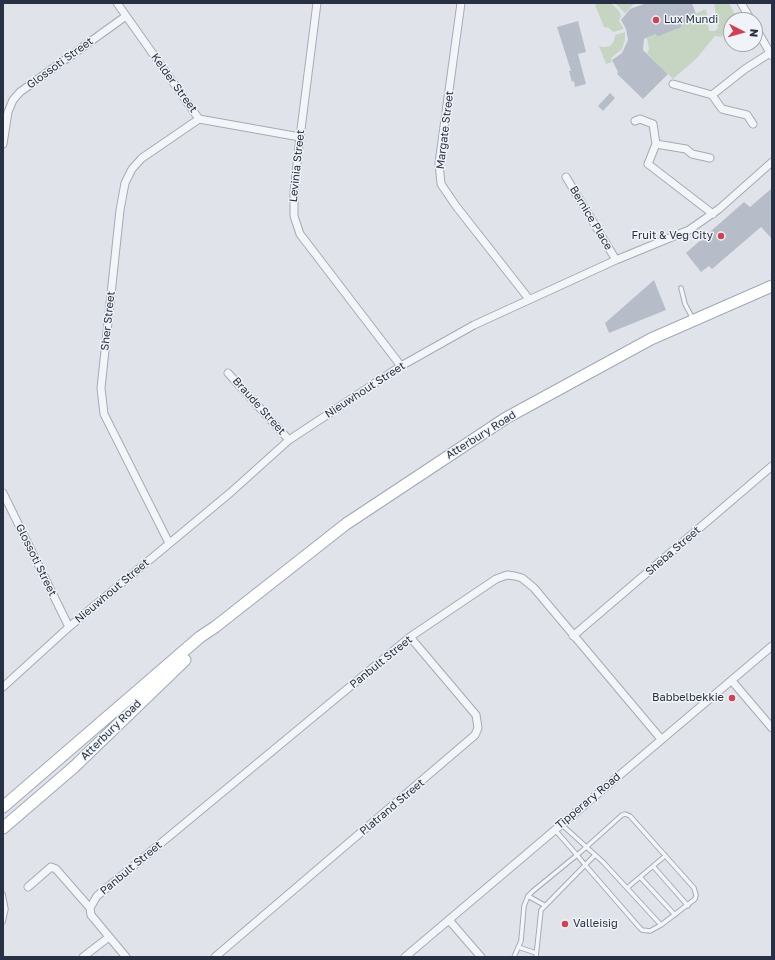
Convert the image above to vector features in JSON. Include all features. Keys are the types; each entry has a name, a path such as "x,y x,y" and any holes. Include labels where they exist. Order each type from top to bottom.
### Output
{"main road":[{"name":"Atterbury Road","path":"3,807 200,637 215,627 346,524 506,418 632,349 772,286"},
{"name":"Atterbury Road","path":"3,828 74,767 203,643 215,627"}],"street":[{"name":"Kelder Street","path":"117,3 199,119 300,137"},
{"name":"Levinia Street","path":"317,3 300,137 293,205 294,216 300,234 401,366"},
{"name":"Margate Street","path":"461,3 439,163 441,184 456,206 529,299"},
{"path":"741,3 746,12"},
{"name":"Glossoti Street","path":"3,144 8,112 13,100 20,92 126,16"},
{"path":"712,95 745,69 771,55 763,41"},
{"path":"673,84 712,95 722,109 747,116 753,124"},
{"name":"Sher Street","path":"169,543 104,414 101,388 120,210 125,183 132,169 142,158 199,119"},
{"path":"634,121 640,119 653,124 656,144 648,164 713,214"},
{"path":"656,144 686,148 692,154 710,158"},
{"name":"Nieuwhout Street","path":"3,687 69,627 230,493 289,440 401,366 474,325 616,260 689,230 713,214 772,162"},
{"name":"Bernice Place","path":"566,177 616,260"},
{"name":"Braude Street","path":"228,373 289,440"},
{"name":"Sheba Street","path":"573,636 772,466"},
{"name":"Glossoti Street","path":"3,493 69,627"},
{"name":"Panbult Street","path":"90,908 97,896 410,637 492,581 507,576 522,578 534,588 661,739"},
{"name":"Platrand Street","path":"215,957 475,735 478,728 476,715 410,637"},
{"name":"Tipperary Road","path":"405,957 772,646"},
{"path":"732,681 772,728"},
{"path":"28,887 51,867 54,867 90,908 91,915 126,957"},
{"path":"449,920 481,957"},
{"path":"83,957 109,937"}],"lane":[{"path":"681,288 684,304 694,320"},
{"path":"514,957 520,941 524,906 528,896 577,855 614,820 625,814 630,816 696,892 695,899 661,926 650,931 642,930 586,866 577,855 555,829"},
{"path":"561,824 595,855 661,926"},
{"path":"518,947 536,955 540,915 544,905 586,866 595,855"},
{"path":"627,888 665,856"},
{"path":"653,866 688,906"},
{"path":"640,877 675,915"},
{"path":"3,894 6,909 3,922"},
{"path":"528,896 544,905"}],"green space":[{"path":"599,3 611,3 619,11 621,16 619,21 624,29 613,32 609,28 604,27 595,5"},
{"path":"615,3 633,3 633,5 625,13"},
{"path":"714,3 729,3 734,12 723,12 723,35 721,37 715,36 697,58 673,79 647,53 649,49 647,38 656,34 657,37 682,27 681,25 687,17 706,9 709,31 715,31 718,28"},
{"path":"625,32 625,40 622,49 611,58 612,62 606,64 599,46 610,46 614,41 615,35"}],"building":[{"path":"647,3 692,3 696,14 687,17 689,22 681,25 682,27 657,37 656,34 644,39 643,50 668,74 643,99 617,74 618,72 612,60 622,53 628,40 626,29 621,20 630,9"},
{"path":"578,21 586,52 578,54 586,84 575,87 574,81 572,82 569,71 571,71 557,27"},
{"path":"610,93 615,98 603,111 598,106"},
{"path":"772,188 772,239 761,227 712,269 709,266 701,272 686,253 744,202 750,207"},
{"path":"654,280 666,310 609,333 605,323"}],"place":[{"name":"Lux Mundi","path":"656,20"},
{"name":"Fruit & Veg City","path":"721,236"},
{"name":"Babbelbekkie","path":"732,698"},
{"name":"Valleisig","path":"565,924"}]}
